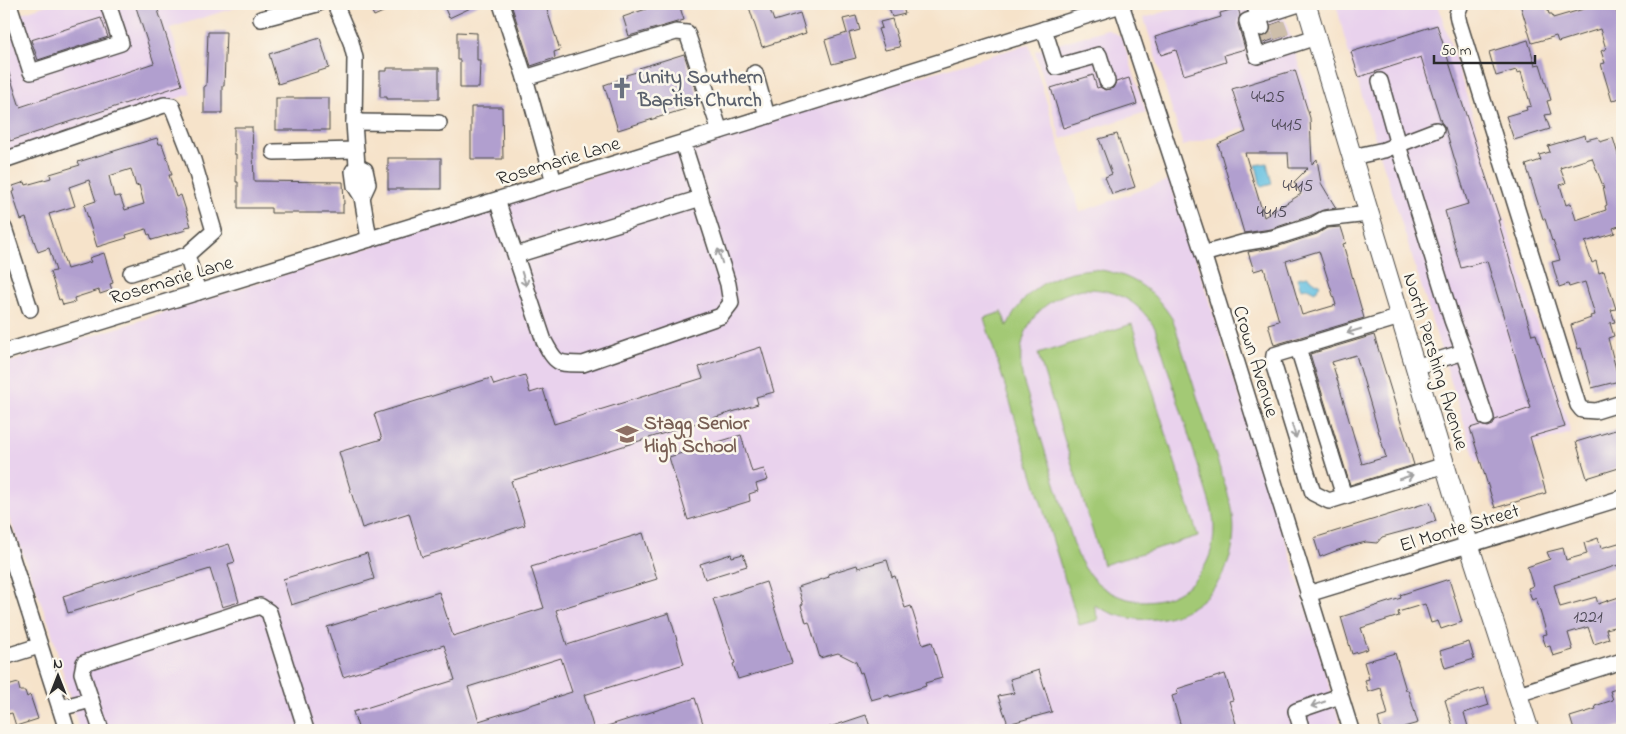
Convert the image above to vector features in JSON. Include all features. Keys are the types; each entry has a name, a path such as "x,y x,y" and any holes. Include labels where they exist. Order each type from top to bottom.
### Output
{"main road":[{"name":"North Pershing Avenue","path":"1306,4 1469,545 1529,730"}],"street":[{"path":"9,4 31,72 121,43 108,4"},
{"path":"261,19 317,4"},
{"path":"335,4 356,58 354,122 357,166 353,171 355,186 362,198 369,239"},
{"path":"501,4 525,78 554,182"},
{"name":"Rosemarie Lane","path":"4,352 683,143 1044,29 1099,7 1122,4"},
{"name":"Crown Avenue","path":"1122,4 1203,254 1351,730"},
{"path":"1270,29 1299,4"},
{"path":"1461,4 1457,14 1459,23 1578,405 1582,410 1596,411 1622,403"},
{"path":"1044,29 1056,67 1099,55 1107,81"},
{"path":"1270,29 1316,37"},
{"path":"525,78 676,32 687,33 720,131"},
{"path":"756,72 767,116"},
{"path":"1380,81 1452,320 1486,418"},
{"path":"4,160 164,105 172,106 193,160 214,231 187,256 132,273"},
{"path":"354,122 439,123"},
{"path":"1352,156 1384,150 1436,130"},
{"path":"497,200 544,340 553,358 564,364 583,364 721,316 731,303 730,290 683,143"},
{"path":"274,152 356,150"},
{"path":"516,256 701,198"},
{"path":"1203,254 1314,226 1324,219 1369,214"},
{"path":"5,235 30,308"},
{"path":"187,256 198,292"},
{"path":"1400,317 1274,355 1273,363 1313,493 1329,501 1445,465"},
{"path":"1298,348 1344,496"},
{"path":"1415,367 1464,352"},
{"name":"El Monte Street","path":"1308,594 1622,498"},
{"path":"4,533 67,730"},
{"path":"101,730 82,674 84,663 260,606 269,612 306,730"},
{"path":"4,657 39,646"},
{"path":"1518,694 1622,661"},
{"path":"1302,730 1296,711 1340,696"},
{"path":"60,708 90,700"}],"shaded area":[{"path":"49,4 247,4 170,28 191,94 4,154 4,19"},
{"path":"1190,4 1280,4 1312,107 1183,146 1144,18"},
{"path":"1336,4 1438,4 1571,433 1476,462 1348,51"},
{"path":"1107,29 1122,37 1146,112 1061,139 1035,51"},
{"name":"Stagg Senior High School","path":"1029,44 1080,212 1169,180 1304,599 1342,730 79,730 50,626 4,504 4,364 706,140"}],"green space":[{"path":"1093,269 1129,278 1149,291 1173,320 1231,504 1234,535 1228,562 1216,585 1198,603 1176,615 1150,619 1122,617 1094,605 1098,620 1079,625 984,318 1002,312 1007,326 1014,313 1031,292 1053,279 1078,271","holes":["1082,289 1094,289 1115,294 1133,303 1155,328 1212,510 1213,542 1204,568 1187,587 1164,598 1139,601 1115,594 1093,578 1076,551 1023,380 1021,363 1025,334 1040,310 1066,294"]},
{"path":"1132,324 1198,536 1103,565 1038,354"}],"water":[{"path":"1267,163 1272,184 1261,187 1256,165"},
{"path":"1307,276 1320,285 1315,292 1307,288 1301,289 1297,278"}],"building":[{"path":"135,4 156,4 182,85 10,141 4,123 4,64 6,64 20,107 154,63"},
{"path":"368,4 401,4 374,16"},
{"path":"443,4 479,4 449,18"},
{"path":"511,4 545,4 560,50 554,52 555,58 531,66"},
{"path":"644,4 679,4 684,20 629,36 623,17 646,9"},
{"path":"748,4 768,4 774,21 800,13 806,33 762,47"},
{"path":"888,4 902,4 905,14 892,17"},
{"path":"1520,4 1546,4 1549,14 1552,14 1553,18 1587,8 1585,4 1614,4 1622,29 1622,97 1612,101 1601,64 1605,63 1601,51 1606,49 1600,29 1558,42 1556,36 1532,43"},
{"path":"1238,8 1240,15 1238,24 1245,49 1224,55 1226,62 1184,75 1176,50 1161,55 1155,37 1221,17 1220,13"},
{"path":"856,16 860,30 849,33 856,58 832,64 825,40 847,33 843,19"},
{"path":"101,18 108,37 38,60 31,40"},
{"path":"892,19 900,47 885,50 878,29 882,28 880,22"},
{"path":"1282,21 1287,35 1263,43 1261,37 1269,34 1271,25"},
{"path":"1437,25 1500,220 1498,220 1532,335 1536,334 1565,427 1530,437 1546,493 1495,508 1470,428 1480,425 1488,427 1493,425 1495,420 1531,408 1487,261 1461,268 1445,211 1468,204 1445,127 1441,122 1421,57 1359,77 1351,52"},
{"path":"208,32 226,32 222,113 204,113"},
{"path":"457,32 477,33 477,60 480,60 479,88 460,88"},
{"path":"320,38 329,68 278,84 269,54"},
{"path":"1528,40 1535,65 1540,64 1551,100 1547,101 1551,114 1545,115 1550,129 1514,140 1506,116 1527,110 1526,107 1531,106 1521,72 1517,73 1516,70 1496,76 1489,52"},
{"name":"Unity Southern Baptist Church","path":"684,54 701,104 618,130 604,85 640,71 639,68"},
{"path":"387,68 439,68 439,99 387,99 387,97 380,97 380,71 387,71"},
{"path":"1295,70 1310,118 1312,164 1317,159 1321,183 1336,208 1323,210 1271,229 1244,233 1218,144 1246,132 1232,89","holes":["1245,153 1288,153 1289,168 1308,168 1294,182 1301,194 1264,217"]},
{"path":"1093,75 1097,88 1100,87 1105,90 1113,88 1116,82 1129,78 1137,104 1063,128 1051,88"},
{"path":"276,98 329,98 329,130 276,130"},
{"path":"471,107 502,107 503,159 471,159"},
{"path":"234,127 252,127 254,181 343,182 343,213 271,213 271,208 238,208"},
{"path":"1117,134 1135,187 1112,194 1105,177 1112,174 1099,139"},
{"path":"1585,135 1586,140 1598,137 1600,142 1613,138 1620,161 1622,160 1622,225 1613,228 1615,233 1585,242 1592,263 1596,261 1599,273 1604,271 1616,309 1611,310 1615,322 1610,323 1614,336 1608,338 1619,381 1592,388 1581,348 1578,349 1571,325 1595,315 1585,282 1569,287 1568,284 1559,287 1552,262 1560,260 1545,219 1543,219 1526,165 1541,160 1539,155 1550,152 1548,146","holes":["1592,158 1603,186 1607,205 1605,206 1606,210 1576,220 1571,203 1566,205 1560,185 1566,183 1560,168"]},
{"path":"157,138 159,144 162,144 169,164 172,175 169,175 176,197 181,195 191,226 185,227 186,230 152,240 146,229 126,235 127,238 97,247 84,205 96,201 89,180 69,187 75,206 49,214 67,269 91,262 89,258 104,253 113,283 110,284 112,290 100,294 99,290 74,298 75,302 63,305 61,299 59,300 50,272 56,271 49,248 38,252 26,218 21,220 12,192 15,191 13,186 25,182 26,185 51,178 50,174 80,165 78,162","holes":["131,169 136,186 139,185 144,204 125,210 120,196 114,197 109,176"]},
{"path":"388,158 441,158 441,189 388,189"},
{"path":"1341,227 1346,243 1343,244 1364,318 1274,345 1268,324 1279,321 1264,268 1254,271 1248,252 1276,247 1317,234 1327,228","holes":["1319,251 1336,305 1302,315 1286,261"]},
{"path":"1374,335 1414,465 1350,485 1310,354","holes":["1356,355 1386,457 1362,464 1332,362"]},
{"path":"761,347 774,392 756,397 758,404 511,481 525,525 422,557 409,513 362,528 339,452 382,439 374,414 491,378 494,385 525,375 530,393 543,389 554,424 703,378 699,367"},
{"path":"1622,428 1622,467 1587,478 1576,442"},
{"path":"741,435 752,472 764,469 768,480 756,484 758,491 749,494 750,501 688,520 669,457"},
{"path":"1430,502 1436,521 1382,537 1377,543 1366,542 1320,557 1314,538"},
{"path":"643,533 657,579 556,610 567,645 669,613 684,664 584,695 594,730 359,730 353,712 455,680 444,645 343,677 327,627 439,592 453,636 544,608 531,567","holes":["561,658 572,692 479,721 468,687"]},
{"path":"1598,538 1601,548 1622,542 1622,564 1554,585 1560,607 1596,597 1598,604 1622,596 1622,625 1606,629 1609,639 1594,644 1588,627 1568,633 1573,650 1553,656 1550,646 1546,647 1542,635 1547,634 1536,598 1532,600 1528,588 1533,586 1527,567 1550,559 1547,552 1563,548 1566,560 1587,554 1584,543"},
{"path":"229,544 235,562 228,564 239,602 222,607 210,569 68,613 63,596"},
{"path":"367,553 374,579 291,605 283,579"},
{"path":"731,554 732,557 743,554 747,566 705,579 700,564"},
{"path":"887,560 892,577 895,576 905,608 911,606 923,645 932,642 942,678 925,683 926,686 890,697 889,695 871,700 862,672 860,673 856,662 838,653 820,658 809,622 806,623 798,587 829,577 828,574 857,565 858,568"},
{"path":"1449,579 1462,622 1441,629 1438,621 1431,623 1425,604 1398,612 1399,616 1361,628 1368,649 1352,654 1341,617 1401,598 1400,595"},
{"path":"766,582 792,663 738,679 733,664 735,663 713,599"},
{"path":"1469,642 1474,659 1445,668 1440,651"},
{"path":"1395,653 1418,723 1404,727 1405,730 1381,730 1378,718 1388,715 1381,688 1368,692 1365,680 1369,679 1364,662"},
{"path":"1039,670 1052,712 1008,724 998,696 1014,693 1010,679"},
{"path":"1225,674 1233,700 1229,701 1238,730 1182,730 1172,696 1178,694 1177,689"},
{"path":"18,683 20,691 25,691 27,697 30,695 38,719 16,726 12,713 4,715 4,687"},
{"path":"1622,687 1622,726 1608,730 1574,730 1570,717 1596,709 1595,706 1613,700 1610,691"},
{"path":"1484,688 1489,705 1464,713 1469,730 1454,730 1445,700"},
{"path":"695,698 705,730 601,730 601,728"},
{"path":"866,715 871,730 827,730 827,728"}],"tunnel":[{"path":"1277,23 1282,37"},
{"path":"1262,28 1267,41"}],"place":[{"name":"Unity Southern Baptist Church","path":"622,88"},
{"name":"Stagg Senior High School","path":"627,434"}]}
